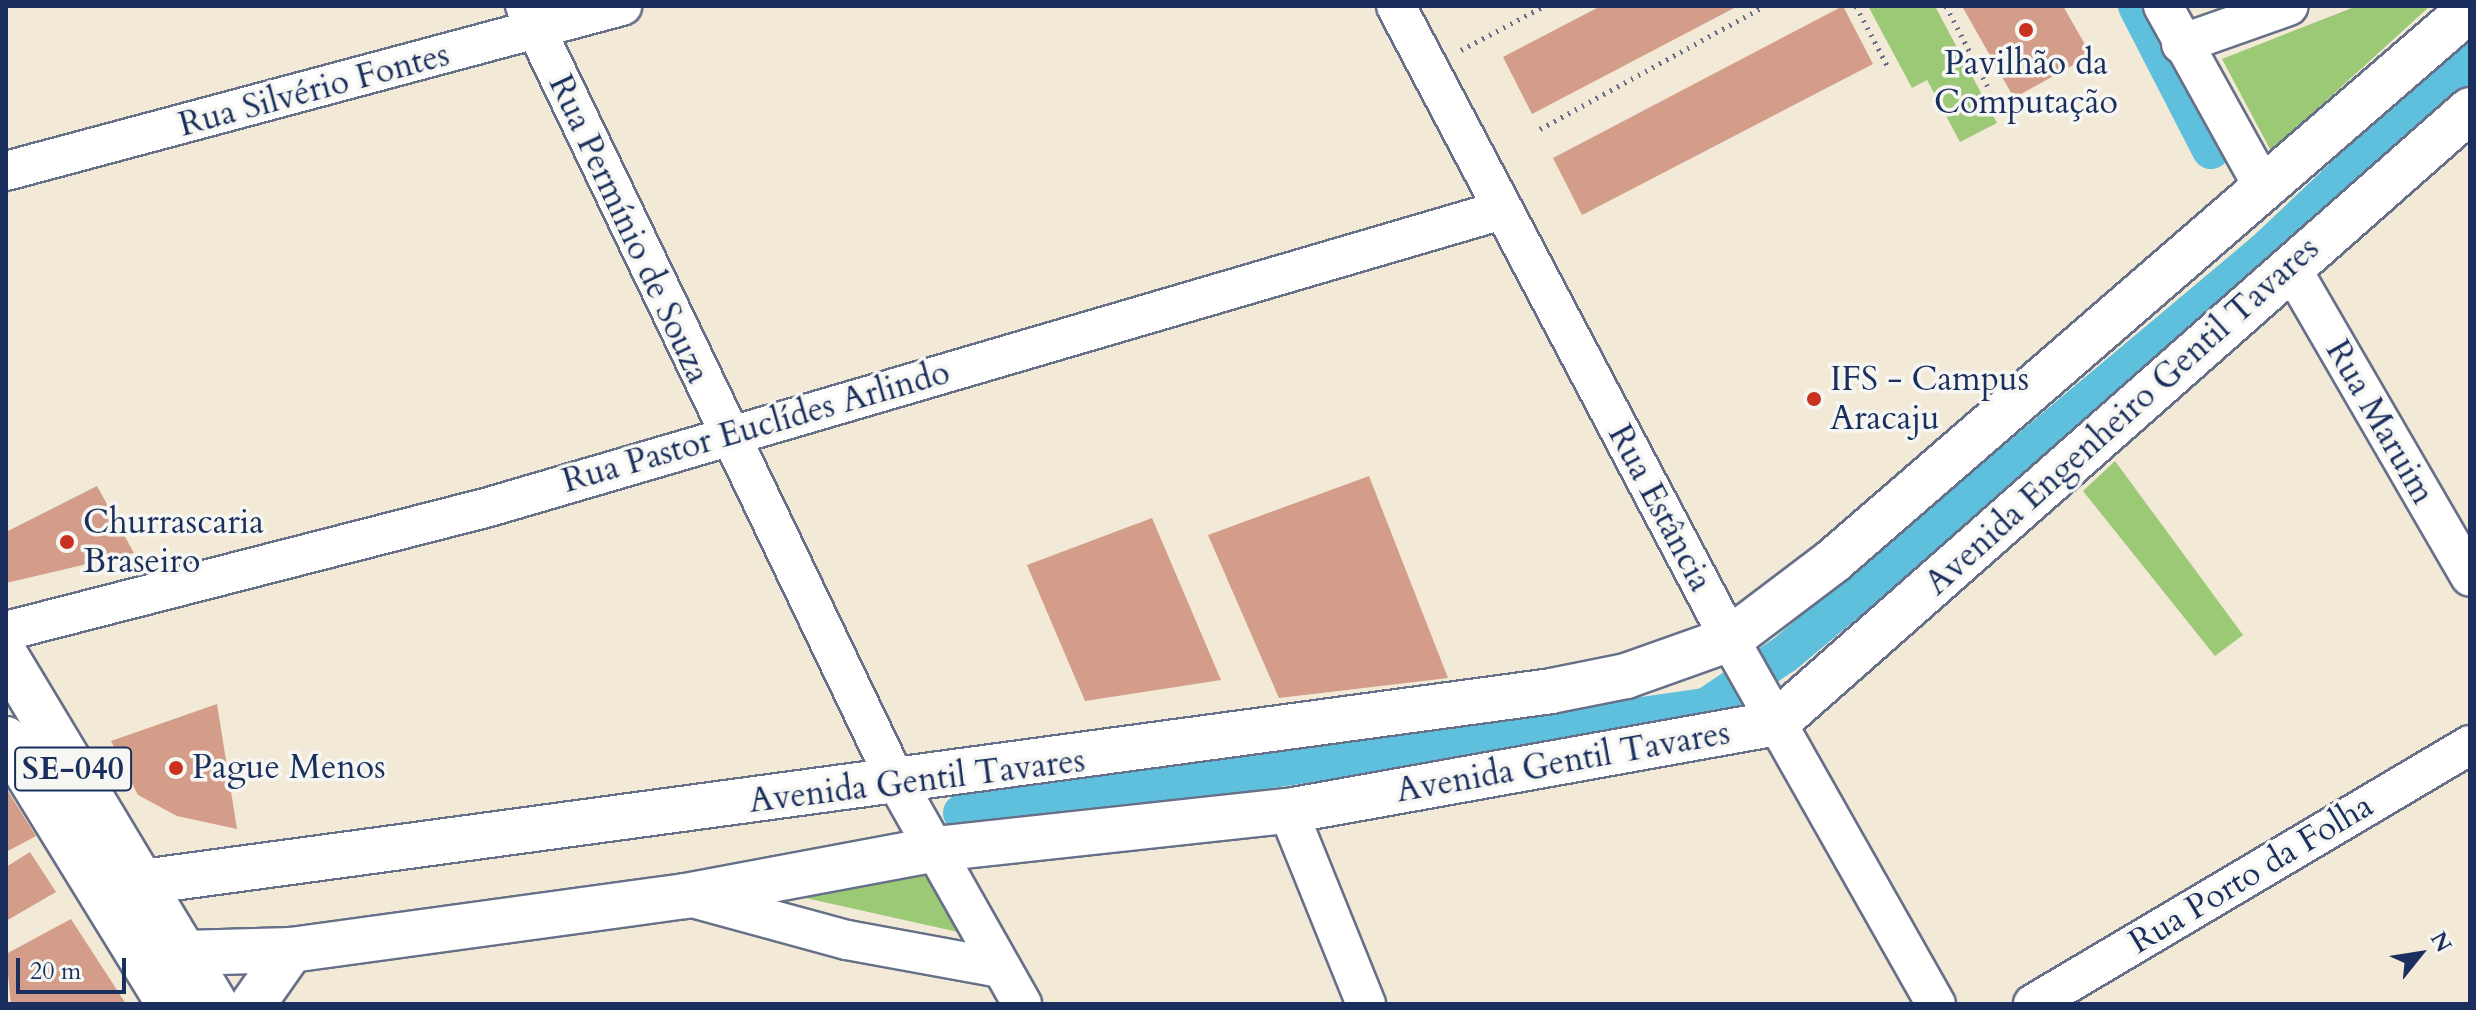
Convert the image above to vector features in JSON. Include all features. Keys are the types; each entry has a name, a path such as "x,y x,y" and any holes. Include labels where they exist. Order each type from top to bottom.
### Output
{"main road":[{"path":"1732,644 2265,190 2470,9"},
{"name":"Avenida Engenheiro Gentil Tavares","path":"1773,717 2470,110"},
{"name":"Avenida Gentil Tavares","path":"97,889 294,867 900,785 1551,691 1626,676 1732,644"},
{"name":"SE-040","path":"6,656 215,1004"},
{"name":"Avenida Gentil Tavares","path":"139,954 291,950 685,896 934,844 1288,811 1773,717"},
{"name":"SE-040","path":"6,739 169,1004"},
{"path":"253,1004 291,950"}],"street":[{"name":"Rua Silvério Fontes","path":"6,171 530,18 622,6"},
{"name":"Rua Estância","path":"1396,6 1732,644 1936,1004"},
{"path":"2163,6 2181,44 2265,190"},
{"path":"2181,44 2289,6"},
{"name":"Rua Permínio de Souza","path":"530,18 725,433 900,785 1022,1004"},
{"name":"Rua Pastor Euclídes Arlindo","path":"6,631 489,507 725,433 1502,210"},
{"name":"Rua Maruim","path":"2290,266 2470,577"},
{"name":"Rua Porto da Folha","path":"2033,1004 2470,745"},
{"path":"1288,811 1366,1004"},
{"name":"Avenida Gentil Tavares","path":"685,896 847,940 1000,968"}],"path":[{"path":"1429,69 1544,6"},
{"path":"1540,129 1765,6"},
{"path":"1856,6 1888,67"},
{"path":"1946,6 1990,91"}],"green space":[{"path":"1868,6 1935,6 1997,123 1960,142 1927,80 1912,88"},
{"path":"2357,6 2430,6 2271,151 2222,59"},
{"path":"2115,461 2243,635 2215,656 2083,491"},
{"path":"933,861 976,936 756,887"}],"building":[{"path":"1601,6 1738,6 1532,114 1503,57"},
{"path":"1843,6 1873,64 1582,215 1553,158"},
{"name":"Pavilhão da Computação","path":"1962,6 2063,6 2091,55 2014,98"},
{"path":"1369,476 1448,678 1279,698 1208,535"},
{"name":"Churrascaria Braseiro","path":"97,486 134,553 6,583 6,532"},
{"path":"1152,518 1221,680 1085,701 1027,565"},
{"name":"Pague Menos","path":"217,704 237,829 177,816 138,795 111,741"},
{"path":"6,788 36,836 6,852"},
{"path":"30,852 56,892 6,921 6,867"},
{"path":"71,919 126,1004 11,1004 6,954"}],"waterway":[{"path":"2137,6 2211,150"},
{"path":"962,813 1706,707 1785,654 2264,252 2470,57"}],"place":[{"name":"Pavilhão da Computação","path":"2026,30"},
{"name":"IFS - Campus Aracaju","path":"1814,399"},
{"name":"Churrascaria Braseiro","path":"67,542"},
{"name":"Pague Menos","path":"176,768"}]}
